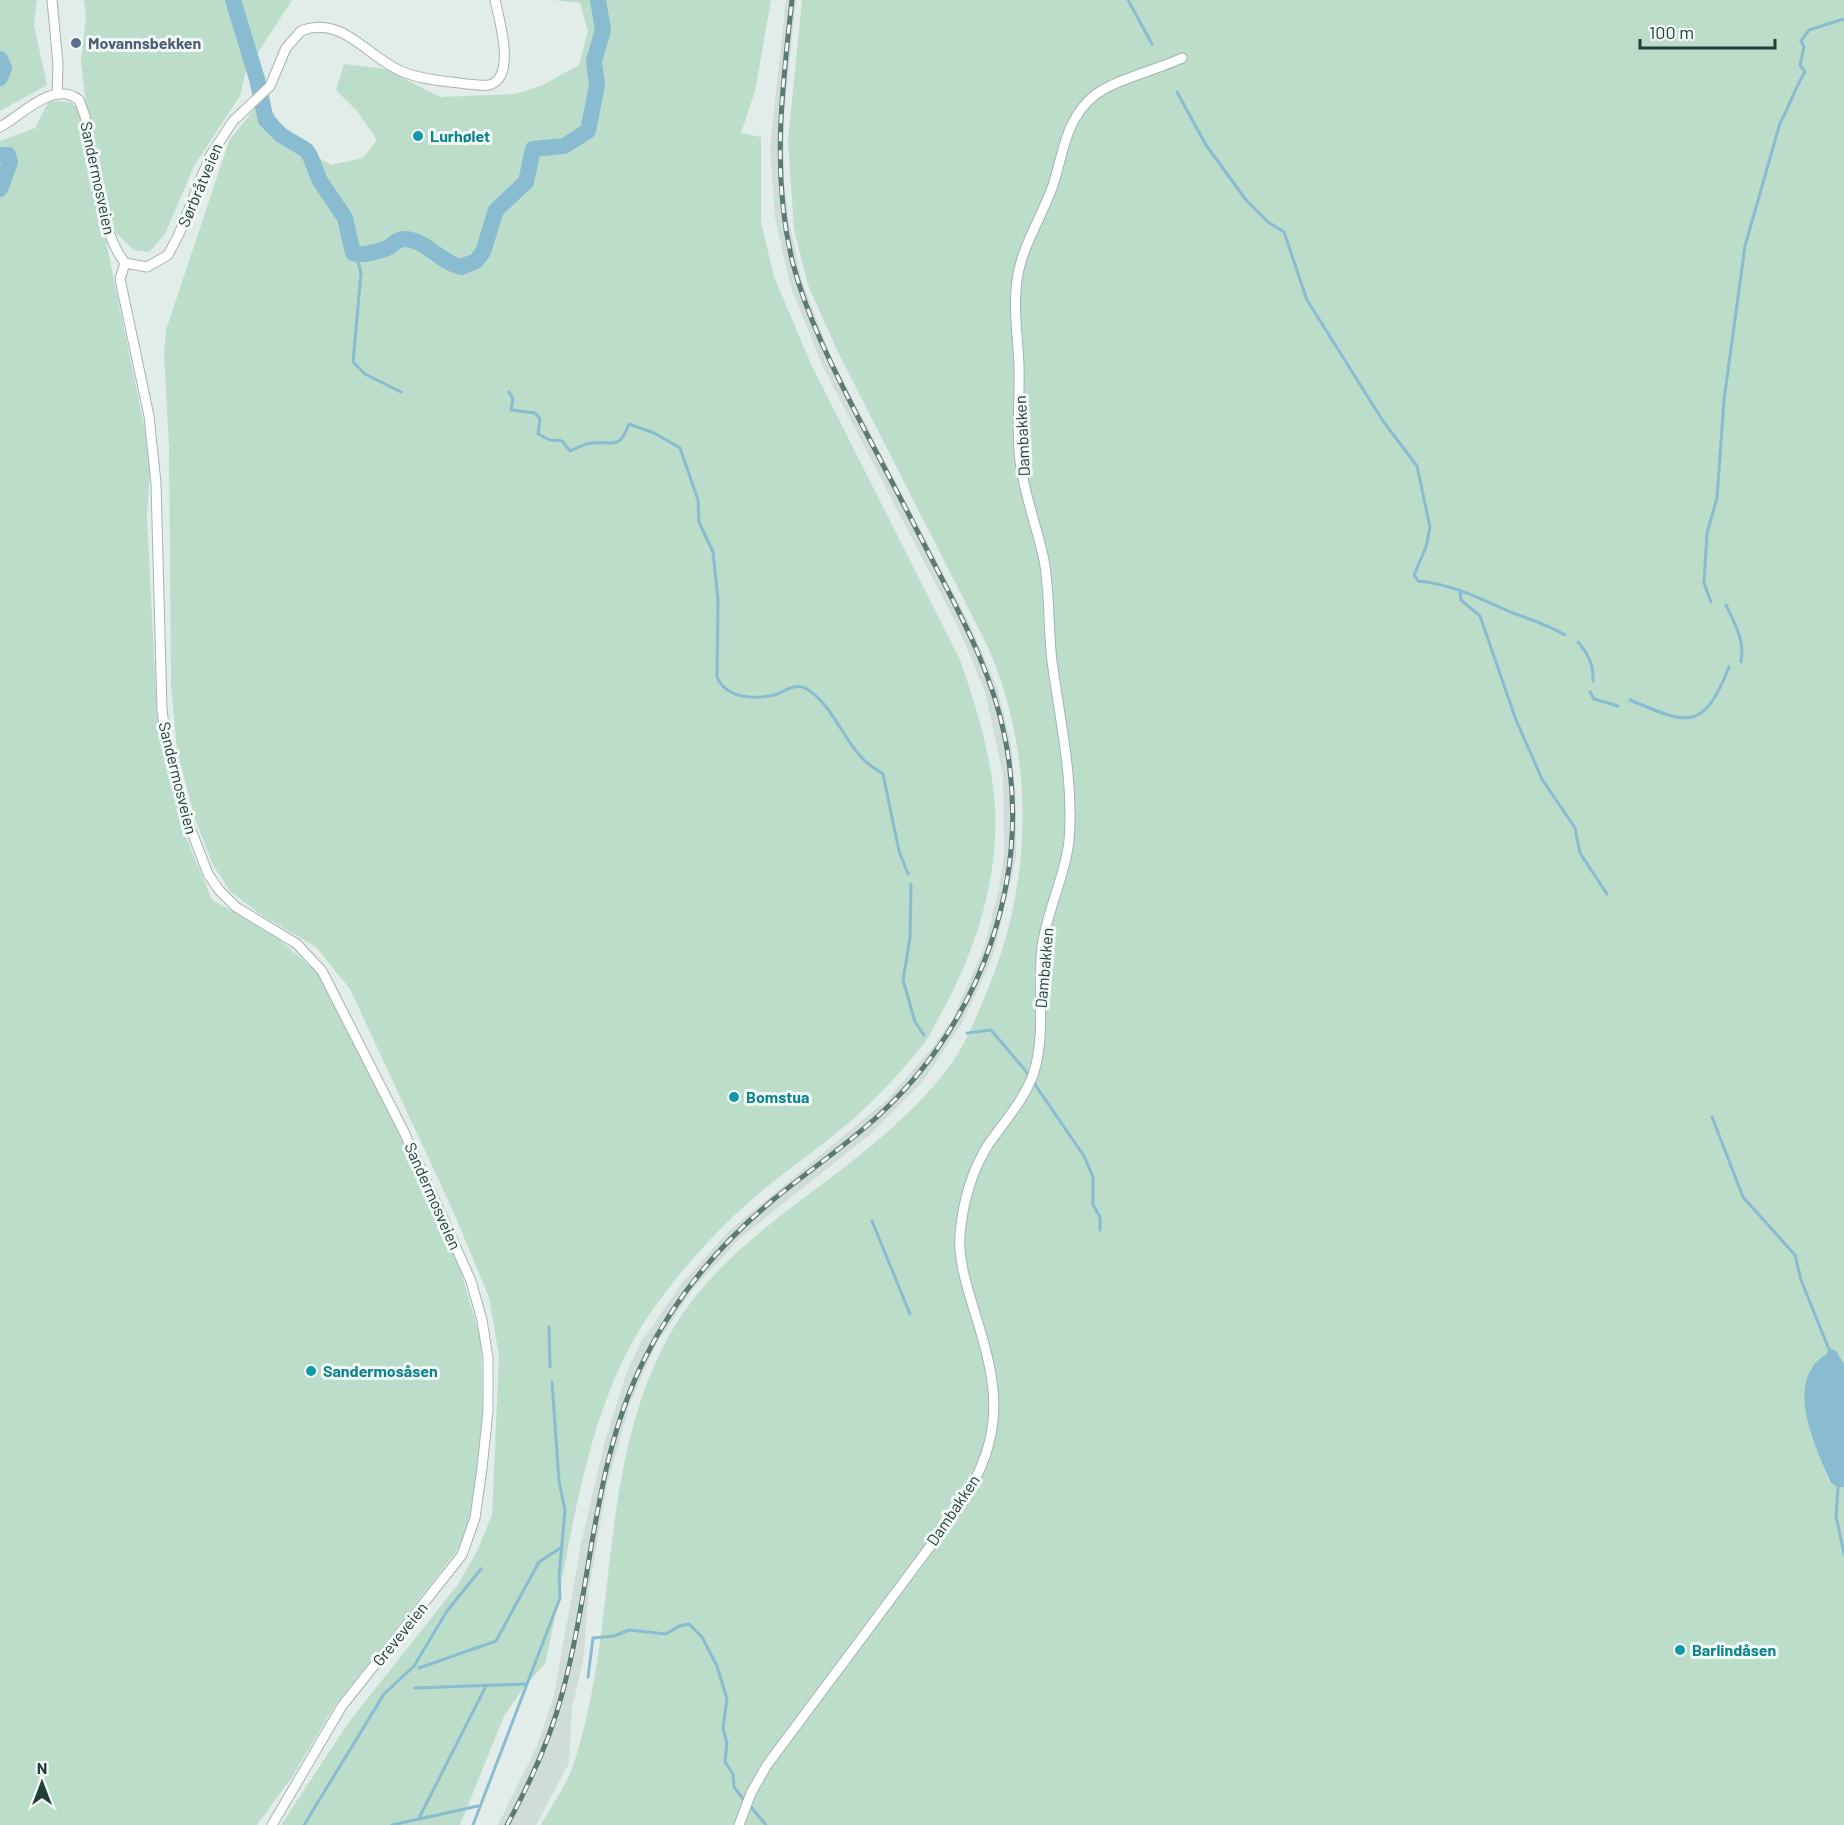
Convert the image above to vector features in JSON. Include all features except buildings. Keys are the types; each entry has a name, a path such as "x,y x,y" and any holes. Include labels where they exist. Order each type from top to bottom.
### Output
{"street":[{"path":"0,127 50,95 57,94 58,64 52,0"},
{"name":"Sørbråtveien","path":"125,264 147,267 168,255 179,234 210,156 229,126 273,82 292,40 301,31 323,27 338,30 390,66 405,73 458,83 492,84 503,73 505,61 495,0"},
{"name":"Dambakken","path":"739,1825 751,1793 767,1766 961,1505 981,1470 989,1444 994,1417 993,1381 964,1276 959,1238 970,1180 986,1149 1024,1093 1033,1074 1039,1038 1042,948 1050,908 1064,870 1069,816 1065,736 1052,661 1043,557 1020,462 1015,308 1017,281 1020,264 1055,181 1065,135 1082,109 1093,97 1105,89 1182,58"},
{"name":"Sandermosveien","path":"57,94 70,95 81,104 109,233 116,252 125,264 120,279 149,416 156,483 162,710 166,739 182,806 202,861 223,896 243,912 297,944 318,965 404,1132 471,1281 480,1309 488,1358 487,1428"},
{"name":"Greveveien","path":"272,1825 342,1706 462,1555 476,1518 487,1428"}],"shaded area":[{"path":"786,0 796,0 784,115 784,182 788,217 802,282 832,359 970,625 997,688 1011,744 1016,803 1016,857 994,952 961,1024 923,1081 872,1133 740,1238 692,1290 655,1346 630,1403 607,1485 589,1589 583,1661 572,1708 569,1763 536,1825 498,1825 537,1746 554,1695 581,1544 605,1441 626,1374 641,1342 682,1283 730,1230 887,1100 932,1048 953,1018 984,948 999,888 1004,856 1003,775 985,692 959,629 823,367 791,288 775,218 770,147"}],"green space":[{"path":"0,0 37,0 34,25 47,85 0,111"},
{"path":"84,0 292,0 246,71 240,96 194,166 165,234 149,252 134,250 115,232 86,105 81,61 86,18"},
{"path":"554,0 771,0 755,91 741,133 761,137 761,222 774,277 811,364 960,660 987,750 990,768 995,806 993,860 983,913 975,939 954,988 924,1043 880,1094 862,1111 749,1202 708,1241 649,1315 626,1353 608,1395 582,1483 545,1664 527,1683 504,1716 460,1825 281,1825 349,1722 459,1583 477,1551 492,1515 499,1356 489,1297 454,1213 350,989 316,947 263,916 231,892 213,865 195,819 177,750 171,685 169,446 164,354 166,330 229,141 255,108 274,113 290,141 331,165 363,158 377,140 358,112 336,90 344,64 385,69 440,97 515,94 541,86 579,65 588,31 580,3"},
{"path":"802,0 1844,0 1844,1364 1837,1352 1827,1354 1810,1432 1830,1483 1838,1488 1844,1487 1844,1825 541,1825 573,1766 587,1714 597,1661 618,1501 628,1448 642,1397 663,1347 683,1313 734,1255 884,1135 921,1100 946,1071 972,1026 988,989 1003,948 1014,905 1023,819 1021,776 1015,733 1004,690 989,649 837,350 808,285 794,230 788,141"},
{"path":"49,101 71,102 79,111 145,430 150,472 147,515 157,717 180,823 212,900 271,933 321,975 385,1106 418,1163 461,1272 481,1339 483,1419 469,1527 456,1552 334,1707 292,1777 257,1825 0,1825 0,141 35,128"}],"water":[{"path":"1828,1347 1837,1352 1844,1364 1844,1487 1838,1488 1831,1483 1811,1434 1805,1397 1807,1380 1814,1366 1827,1354"}],"waterway":[{"name":"Movannsbekken","path":"233,0 257,79 266,120 281,135 306,150 310,156 320,181 345,218 353,253 365,254 378,251 406,239 421,244 461,267 476,261 483,252 496,210 526,182 533,149 564,146 588,131 597,85 594,61 603,30 598,0"},
{"path":"1128,0 1152,44"},
{"path":"1711,602 1704,583 1707,533 1717,498 1724,400 1745,246 1780,123 1805,72 1800,65 1804,47 1801,41 1809,30 1844,19"},
{"name":"Movannsbekken","path":"0,59 4,68 0,78"},
{"path":"1177,92 1206,145 1246,200 1268,222 1284,232 1307,300 1383,421 1417,466 1430,527 1426,547 1414,575 1418,581 1464,592 1565,635"},
{"name":"Movannsbekken","path":"0,155 8,155 10,162 0,189"},
{"path":"356,254 361,273 353,362 365,374 401,392"},
{"path":"509,392 513,399 511,410 535,413 540,419 538,434 550,440 562,441 570,451 589,443 619,441 629,424 654,433 680,448 698,500 699,522 713,552 718,600 717,677 727,689 741,696 766,697 793,687 801,687 823,703 857,752 883,774 899,851 908,874"},
{"path":"1460,590 1461,600 1480,616 1516,720 1542,779 1575,828 1580,853 1607,894"},
{"path":"1726,605 1736,626 1742,647 1741,662"},
{"path":"1578,642 1590,660 1593,681"},
{"path":"1630,700 1680,718 1691,717 1701,713 1711,703 1729,667"},
{"path":"1590,692 1594,699 1618,706"},
{"path":"911,884 910,938 903,980 915,1022 924,1035"},
{"path":"967,1033 991,1030 1025,1070 1084,1156 1093,1177 1093,1205 1100,1217 1100,1230"},
{"path":"1712,1117 1743,1197 1795,1255 1801,1280 1828,1347"},
{"path":"872,1221 910,1314"},
{"path":"549,1327 550,1367"},
{"path":"473,1825 560,1598 559,1577 565,1510 559,1481 552,1382"},
{"path":"1838,1488 1836,1516 1844,1554"},
{"path":"419,1668 496,1641 539,1562 562,1547"},
{"path":"304,1825 384,1694 414,1666 447,1611 481,1569"},
{"path":"588,1677 593,1638 614,1636 629,1630 666,1634 679,1626 689,1624 702,1637 717,1666 727,1699 723,1728 727,1743 725,1762 733,1774 734,1787 744,1800"},
{"path":"415,1688 526,1684"},
{"path":"419,1818 486,1686"},
{"path":"392,1825 478,1806"},
{"path":"751,1807 766,1825"}],"railway":[{"path":"507,1825 539,1761 552,1728 572,1652 595,1523 614,1439 627,1398 657,1335 685,1292 735,1235 773,1200 877,1117 914,1079 945,1037 971,992 990,944 1004,894 1011,843 1012,791 1005,738 994,696 961,616 832,365 806,305 793,264 786,231 780,165 782,99 792,0"}],"place":[{"name":"Movannsbekken","path":"76,43"},
{"name":"Lurhølet","path":"418,136"},
{"name":"Bomstua","path":"734,1097"},
{"name":"Sandermosåsen","path":"311,1371"},
{"name":"Barlindåsen","path":"1680,1650"}]}
